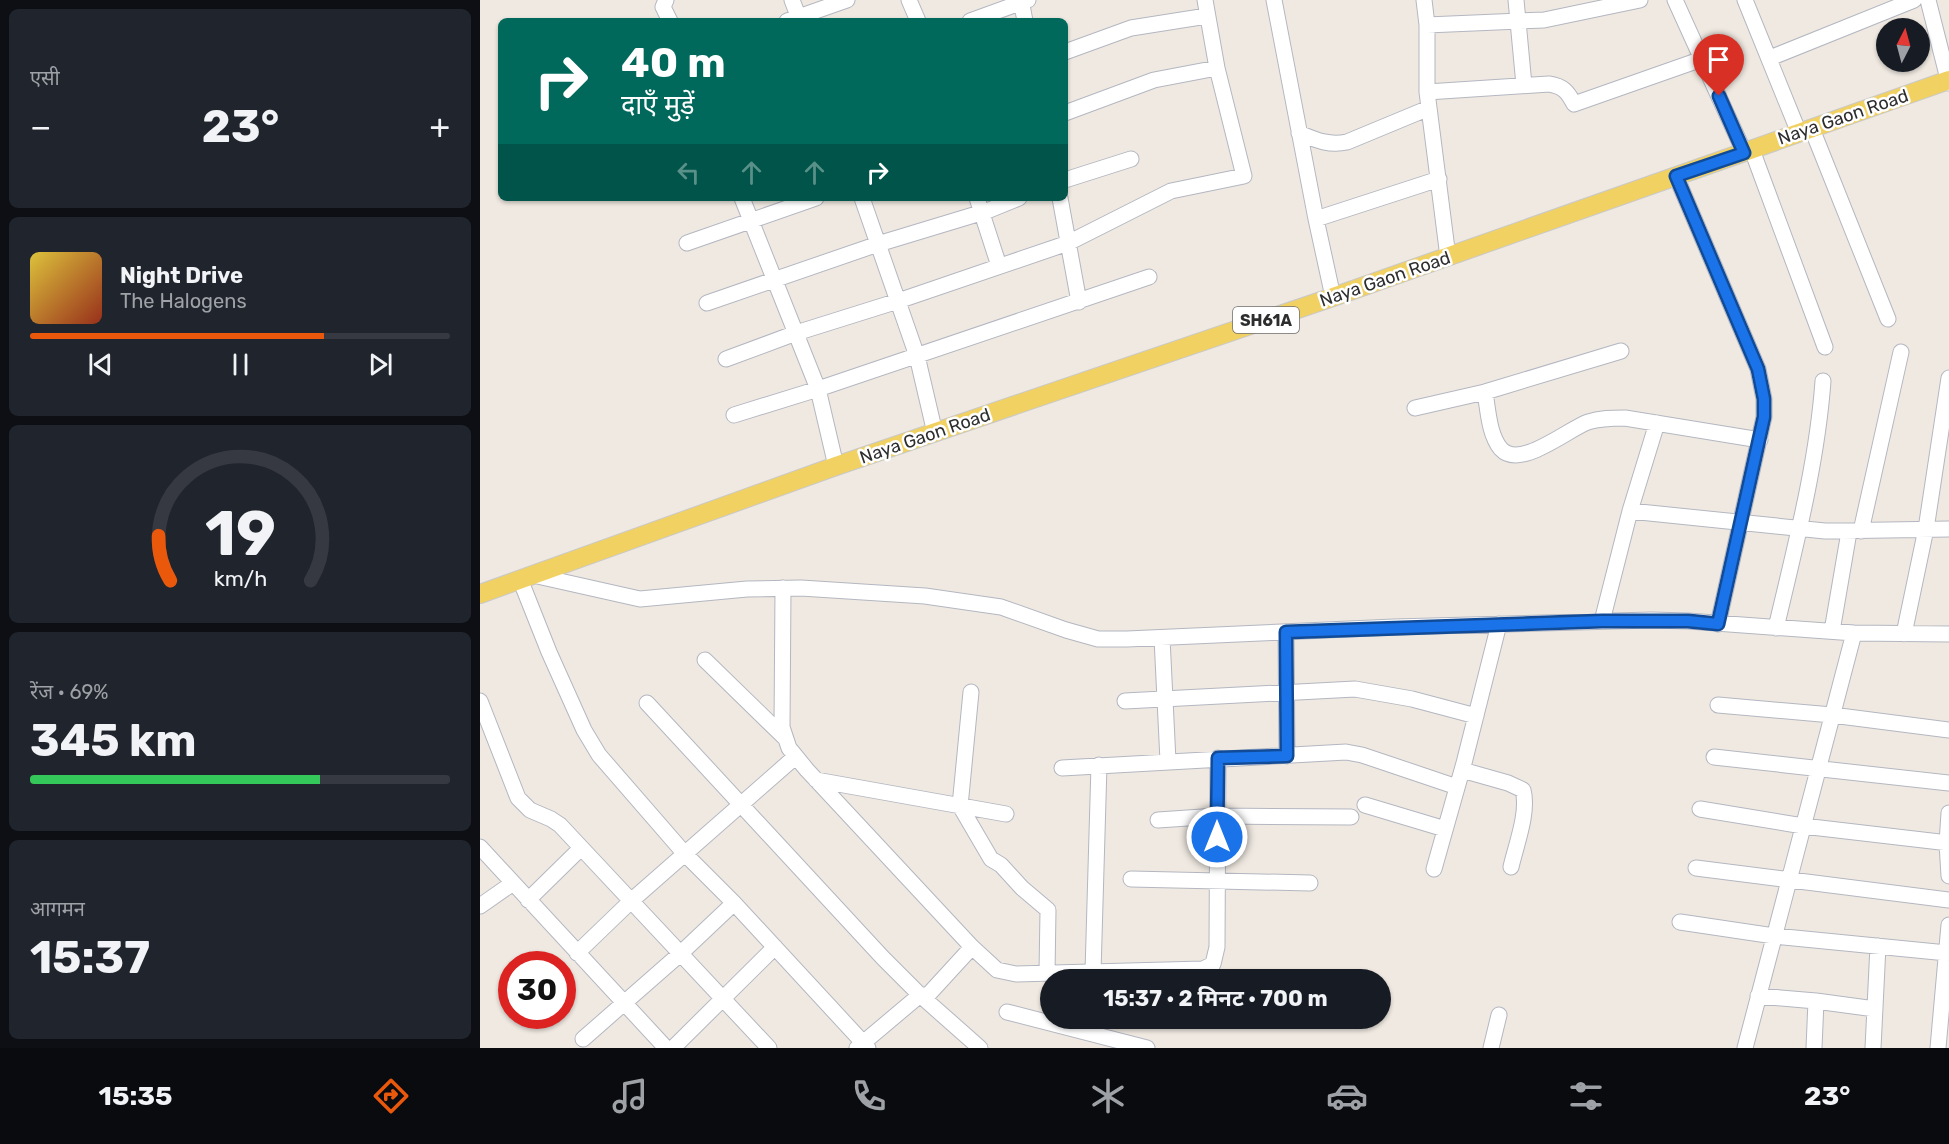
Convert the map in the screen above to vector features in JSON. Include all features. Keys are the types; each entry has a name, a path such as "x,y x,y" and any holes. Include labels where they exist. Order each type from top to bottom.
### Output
{"main road":[{"name":"Naya Gaon Road","path":"532,575 836,466 1333,297 1949,81"},
{"name":"SH61A","path":"480,594 532,575"}],"street":[{"path":"666,0 663,7 668,18"},
{"path":"792,0 795,18"},
{"path":"800,18 847,0"},
{"path":"909,0 917,18"},
{"path":"726,359 796,333 1068,243 1171,191 1244,176 1217,68 1204,0"},
{"path":"1274,0 1333,297"},
{"path":"1424,0 1427,25 1427,92 1448,257"},
{"path":"1516,0 1524,85"},
{"path":"1427,25 1544,20 1640,0"},
{"path":"1675,0 1748,151 1825,347"},
{"path":"1745,0 1888,320"},
{"path":"1770,58 1914,0"},
{"path":"1928,0 1949,81"},
{"path":"978,18 1023,1 1025,18"},
{"path":"1068,51 1131,28 1208,16"},
{"path":"1427,92 1549,84 1561,87 1568,92 1574,104 1702,58"},
{"path":"1068,112 1154,80 1217,68"},
{"path":"1299,133 1318,141 1336,144 1347,142 1429,108"},
{"path":"1068,179 1131,159"},
{"path":"1676,176 1758,369 1764,399 1760,440 1718,624"},
{"path":"1316,219 1439,178"},
{"path":"743,201 818,389 836,466"},
{"path":"687,243 807,201"},
{"path":"862,201 917,356 935,433"},
{"path":"707,303 878,244 980,205 1002,201"},
{"path":"1061,201 1079,302"},
{"path":"980,205 999,266"},
{"path":"734,415 818,389 1149,277"},
{"path":"1415,408 1485,392 1621,351"},
{"path":"1832,631 1901,352"},
{"path":"1904,634 1926,529 1949,378"},
{"path":"1776,628 1800,528 1817,439 1823,381"},
{"path":"1485,392 1493,436 1502,450 1512,455 1526,454 1588,422 1605,418 1625,418 1760,440"},
{"path":"1602,621 1630,511 1658,423"},
{"path":"1630,511 1855,532 1949,529"},
{"path":"532,575 640,599 783,588 926,596 1001,607 1098,639 1602,621 1688,621 1854,633 1949,634"},
{"path":"532,575 575,710 598,755 685,854 775,947 863,1046 920,995 928,995 972,947"},
{"path":"783,588 782,712 785,738"},
{"path":"1434,869 1499,624"},
{"path":"1286,632 1287,756"},
{"path":"1745,1048 1854,633"},
{"path":"1162,638 1168,761"},
{"path":"705,660 785,738 795,757 989,964 1004,973 1040,973"},
{"path":"1125,701 1354,689 1378,692 1476,716"},
{"path":"971,692 960,806 991,859 1001,865 1022,888 1048,910 1047,969"},
{"path":"480,701 518,798 530,810 560,825 769,1048"},
{"path":"647,703 884,958 920,995 980,1048"},
{"path":"1718,705 1832,715 1949,730"},
{"path":"1062,768 1346,752 1362,755 1457,787"},
{"path":"577,953 631,901 795,757"},
{"path":"1714,757 1949,783"},
{"path":"1180,969 1209,968 1216,957 1218,758"},
{"path":"1093,969 1099,765"},
{"path":"1462,770 1508,783 1523,790 1526,798 1525,810 1511,867"},
{"path":"816,780 1006,814"},
{"path":"1365,806 1445,829"},
{"path":"1700,809 1803,826 1948,843"},
{"path":"1949,813 1949,876"},
{"path":"1158,820 1217,816 1351,817"},
{"path":"480,847 666,1048"},
{"path":"528,900 581,848"},
{"path":"1696,868 1949,900"},
{"path":"1131,879 1310,883"},
{"path":"480,906 513,883"},
{"path":"583,1039 734,903"},
{"path":"1680,922 1774,936 1947,953"},
{"path":"1938,1048 1945,1019 1949,925"},
{"path":"1873,1048 1878,946"},
{"path":"673,1048 775,947"},
{"path":"1758,996 1816,1000 1875,1009"},
{"path":"1814,1048 1816,1000"},
{"path":"1007,1012 1147,1048"},
{"path":"1491,1048 1499,1015"}],"route":[{"path":"1217,837 1218,758 1287,756 1286,632 1651,620 1718,624 1764,417 1764,399 1758,369 1676,176 1744,153 1719,96"}]}
